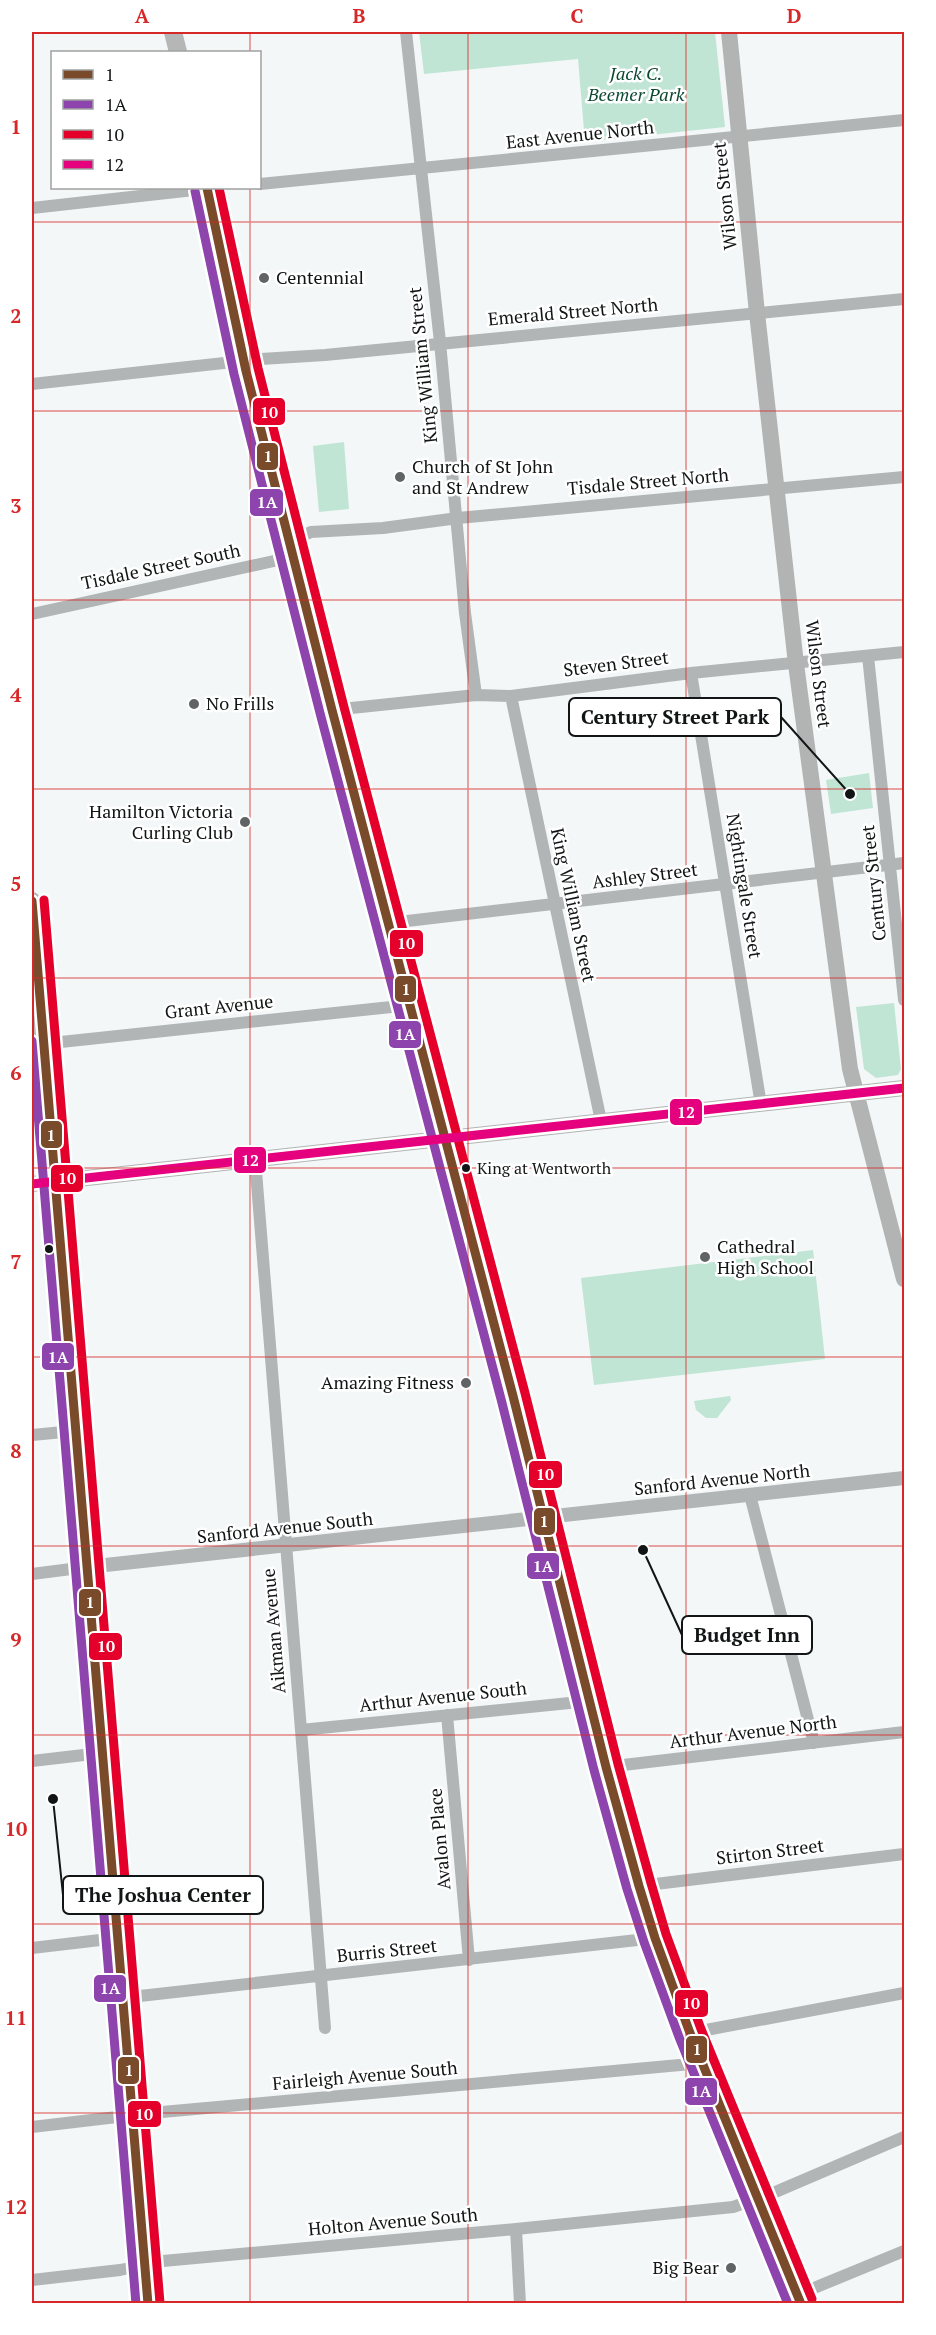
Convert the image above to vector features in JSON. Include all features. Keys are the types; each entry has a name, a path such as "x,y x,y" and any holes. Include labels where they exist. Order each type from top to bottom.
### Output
{"main road":[{"path":"173,32 178,51"},
{"name":"Wilson Street","path":"729,32 757,313 796,663 849,1069 904,1280"},
{"path":"207,189 244,360 332,711 390,923 606,1767 639,1886 655,1938 702,2064 799,2299"},
{"path":"32,901 37,1043 54,1182 148,2304"},
{"path":"32,1184 904,1089"}],"street":[{"name":"King William Street","path":"406,32 458,518 465,613 476,695"},
{"name":"East Avenue North","path":"261,184 904,120"},
{"path":"32,208 198,189"},
{"name":"Emerald Street North","path":"32,384 244,360 904,299"},
{"name":"Tisdale Street North","path":"291,545 311,532 383,528 458,518 904,477"},
{"name":"Tisdale Street South","path":"32,614 274,561 284,555 291,545"},
{"name":"Steven Street","path":"332,711 476,695 511,696 691,673 904,652"},
{"name":"Century Street","path":"868,656 904,1000"},
{"name":"Nightingale Street","path":"691,673 761,1105"},
{"name":"King William Street","path":"511,696 602,1121"},
{"name":"Ashley Street","path":"390,923 904,863"},
{"name":"Grant Avenue","path":"37,1043 410,1005"},
{"name":"Aikman Avenue","path":"255,1159 285,1546 315,1878 325,2028"},
{"path":"32,1435 74,1431"},
{"name":"Sanford Avenue North","path":"543,1518 904,1478"},
{"path":"750,1495 814,1743"},
{"name":"Sanford Avenue South","path":"32,1574 543,1518"},
{"name":"Arthur Avenue South","path":"301,1730 589,1701"},
{"name":"Avalon Place","path":"447,1715 469,1960"},
{"name":"Arthur Avenue North","path":"606,1767 904,1732"},
{"path":"32,1761 101,1753"},
{"name":"Stirton Street","path":"639,1886 904,1854"},
{"path":"32,1948 117,1938"},
{"name":"Burris Street","path":"122,1998 655,1938"},
{"path":"690,2033 904,1993"},
{"name":"Fairleigh Avenue South","path":"32,2127 131,2115 702,2064"},
{"name":"Holton Avenue South","path":"32,2280 167,2261 733,2207 758,2199 904,2137"},
{"path":"516,2229 520,2304"},
{"path":"799,2299 904,2251"}],"green space":[{"name":"Jack C. Beemer Park","path":"419,32 715,32 725,127 585,142 578,59 424,74"},
{"path":"344,442 349,509 319,512 313,446"},
{"path":"869,773 873,808 831,814 826,780"},
{"path":"894,1003 901,1069 898,1075 876,1078 864,1069 856,1007"},
{"path":"813,1250 825,1359 594,1385 581,1278"},
{"path":"730,1396 731,1400 717,1418 706,1418 696,1410 694,1401"}],"transit line":[{"name":"1","path":"207,189 246,371 332,710 513,1396 606,1767 639,1886 655,1938 690,2033 801,2304"},
{"name":"10","path":"219,189 258,368 344,707 525,1393 618,1764 651,1883 666,1934 701,2029 812,2299"},
{"name":"1A","path":"195,191 234,374 320,713 501,1399 594,1770 627,1889 679,2037 788,2304"},
{"name":"10","path":"44,900 160,2303"},
{"name":"1","path":"32,901 148,2304"},
{"name":"1A","path":"32,1041 136,2304"},
{"name":"12","path":"32,1184 904,1088"}],"place":[{"name":"Centennial","path":"264,278"},
{"name":"Church of St John and St Andrew","path":"400,477"},
{"name":"No Frills","path":"194,704"},
{"name":"Century Street Park","path":"850,794"},
{"name":"Hamilton Victoria Curling Club","path":"245,822"},
{"name":"King at Wentworth","path":"466,1168"},
{"name":"Cathedral High School","path":"705,1257"},
{"name":"Amazing Fitness","path":"466,1383"},
{"name":"Budget Inn","path":"643,1550"},
{"name":"The Joshua Center","path":"53,1799"},
{"name":"Big Bear","path":"731,2268"}]}
